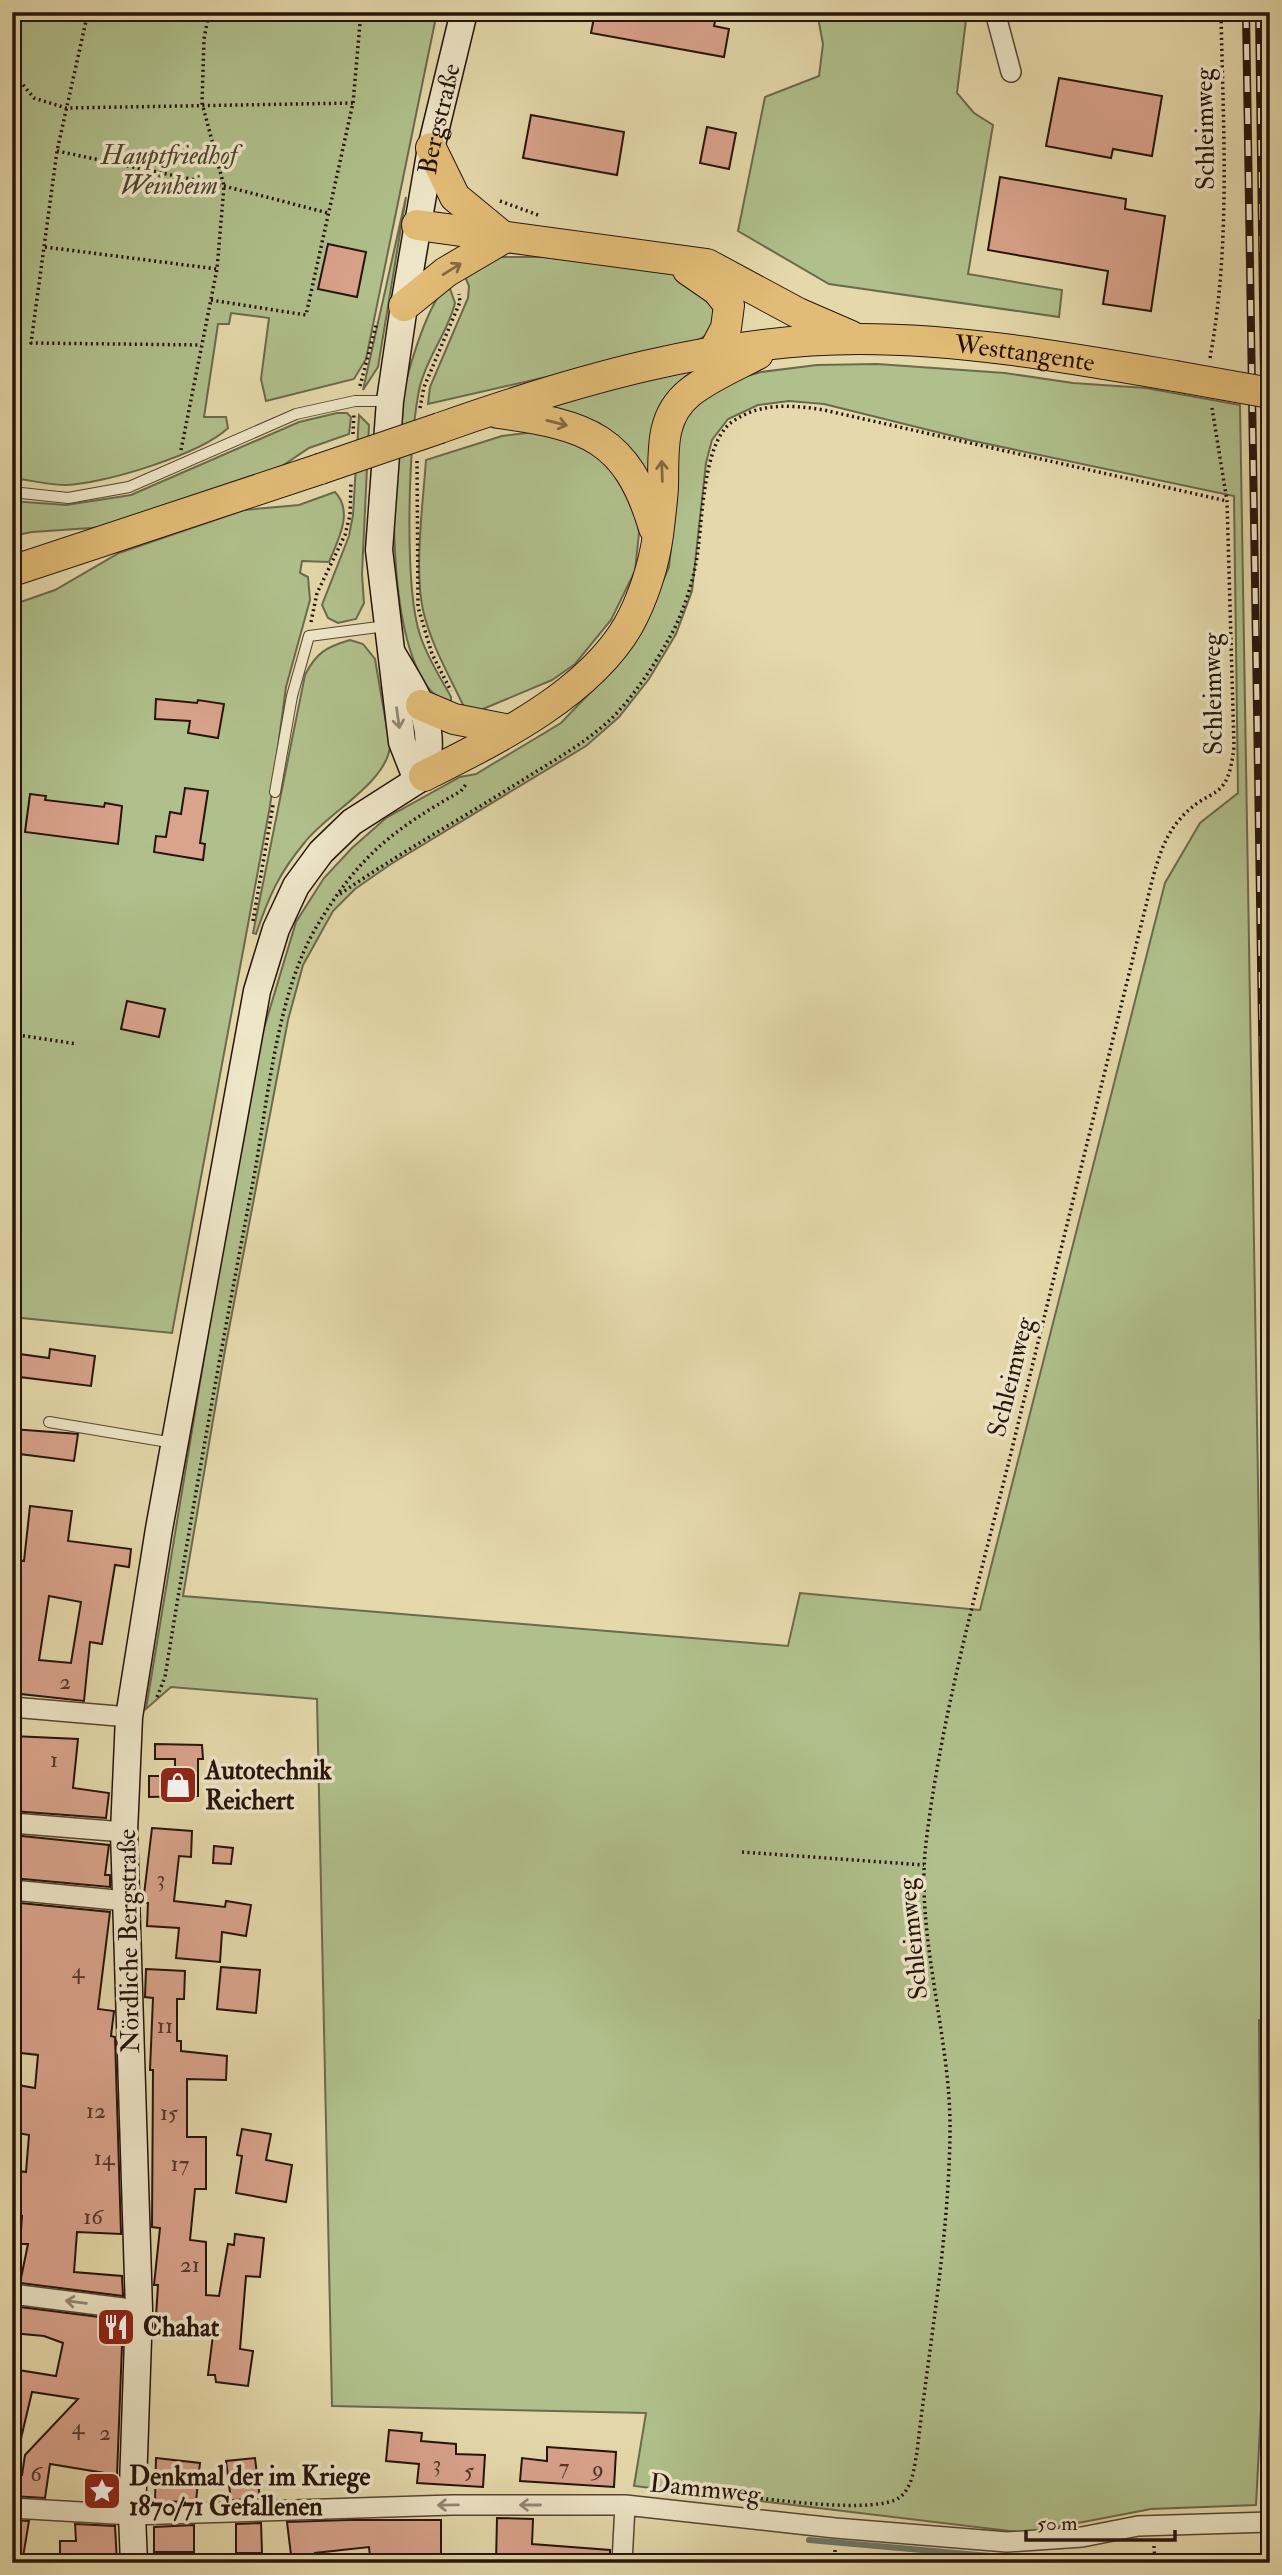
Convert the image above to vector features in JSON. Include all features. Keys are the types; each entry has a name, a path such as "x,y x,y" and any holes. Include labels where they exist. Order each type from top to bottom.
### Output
{"main road":[{"name":"Bergstraße","path":"392,653 386,626 379,550 390,401 430,148 464,12"},
{"path":"430,148 455,198 505,238"},
{"path":"417,225 673,261 697,262 721,270 791,310 858,339"},
{"path":"404,306 446,272 505,238"},
{"path":"673,261 718,289 729,305 726,328 713,353"},
{"name":"Westtangente","path":"12,571 320,469 429,423 490,412 601,377 713,353 777,344 858,339 957,344 1175,376 1270,393"},
{"path":"420,778 510,730 552,703 594,668 627,627 646,585 657,539 663,487 662,446 670,418 687,394 777,344"},
{"path":"490,412 575,428 610,446 630,469 645,496 657,539"},
{"path":"392,653 421,705 430,738 430,755 420,778"},
{"path":"392,653 402,742 420,778"},
{"path":"421,705 454,719 510,730"},
{"name":"Nördliche Bergstraße","path":"134,2563 132,2515 139,2310 124,1832 129,1715 175,1443 255,1004 275,929 296,886 321,852 352,822 420,778"}],"street":[{"path":"995,12 1010,72"},
{"path":"12,1707 129,1715"},
{"path":"12,1823 124,1832"},
{"path":"12,1890 126,1901"},
{"path":"12,2294 139,2310"},
{"name":"Dammweg","path":"12,2508 132,2515 452,2505 625,2505 1007,2542 1082,2537 1138,2526 1262,2528"},
{"path":"622,2563 625,2505"}],"lane":[{"path":"12,492 68,498 128,486 296,414 355,401 390,401"},
{"path":"275,792 292,696 309,636 386,626"},
{"path":"49,1422 175,1443"}],"path":[{"path":"20,12 13,73 34,98 66,108 202,103 353,103"},
{"path":"88,12 57,151 31,343 201,345"},
{"path":"185,462 180,446 217,269 224,186 202,103 204,39 209,12"},
{"path":"211,300 306,315 353,103 361,12"},
{"name":"Schleimweg","path":"1210,369 1225,239 1221,12"},
{"path":"57,151 224,186 328,213"},
{"path":"499,201 549,217"},
{"path":"46,247 217,269"},
{"path":"429,423 424,387 460,302 458,290 446,272"},
{"name":"Schleimweg","path":"738,2496 859,2506 884,2504 899,2499 908,2489 912,2477 945,2207 950,2131 948,2083 925,1899 924,1865 931,1806 965,1638 1153,877 1163,843 1181,817 1224,788 1232,769 1234,746 1227,502 1212,402"},
{"path":"337,896 389,860 583,742 615,715 668,640 685,605 696,564 710,463 717,443 731,422 760,408 790,405 824,410 1227,502"},
{"path":"417,457 418,607 432,654 457,703 454,719"},
{"path":"129,1715 150,1714 165,1677 221,1348 283,1021 300,963 316,927 363,859 388,837 461,791 470,779 471,771 463,756"},
{"path":"251,929 275,792"},
{"path":"12,1034 77,1044"},
{"path":"742,1852 924,1865"},
{"path":"1262,2528 1264,2563"},
{"path":"835,2545 835,2563"},
{"path":"1154,2546 1155,2563"}],"green space":[{"name":"Hauptfriedhof Weinheim","path":"12,12 437,12 366,359 354,379 266,401 261,379 269,318 231,313 229,324 218,324 204,417 226,417 228,428 215,438 151,466 104,479 66,485 12,478"},
{"path":"817,12 967,12 957,93 974,113 993,125 968,274 1062,290 1059,317 829,284 738,231 765,97 819,76 823,44"},
{"path":"406,197 378,367 363,390"},
{"path":"494,257 545,257 675,273 716,301 710,333 691,344 428,404 430,387 468,298 469,286 462,270"},
{"path":"448,283 455,303 448,324 423,375 416,410 411,475 410,548 415,612 420,635 451,697 451,705 430,690 416,666 406,634 399,598 394,518 396,446 405,385 423,328"},
{"path":"729,362 690,381 657,493 534,410 604,390"},
{"path":"877,364 1005,373 1073,383 1146,388 1240,405 1267,2020 1259,2020 1262,2390 1256,2505 1151,2509 1026,2533 634,2486 646,2413 332,2406 317,1699 171,1687 146,1709 252,1068 296,922 324,878 386,818 460,777 476,774 561,723 607,675 644,625 669,567 673,529 671,467 682,417 719,384 761,372 817,365","holes":["789,401 824,404 969,440 1234,496 1238,793 1200,823 1165,883 980,1610 800,1593 788,1646 183,1596 225,1350 288,1020 303,965 333,911 355,889 391,864 586,746 619,717 649,679 676,634 692,591 706,463 712,440 728,419 758,405"]},
{"path":"347,413 351,417 349,434 309,448 282,466 106,527 12,536 12,501 66,505 131,495 299,422"},
{"path":"359,415 369,425 362,574 364,603 356,619 338,623 328,618 322,605 349,536 353,515"},
{"path":"542,431 603,454 636,507 639,533 635,571 611,620 575,664 552,680 483,709 465,709 431,636 420,594 420,536 426,460 502,436"},
{"path":"335,492 341,500 344,517 329,562 302,561 300,573 308,577 310,600 286,687 270,806 172,1333 12,1317 12,605 55,590 119,553 244,510 299,505"},
{"path":"350,640 363,644 375,659 390,747 386,760 367,785 315,831 296,853 276,885 256,934 253,933 305,675 313,661 323,652"}],"building":[{"path":"595,12 717,12 714,26 729,29 724,57 591,33"},
{"path":"1059,78 1162,96 1152,156 1113,149 1111,158 1046,146"},
{"path":"531,115 624,132 617,175 523,158"},
{"path":"707,127 736,133 729,169 700,163"},
{"path":"1000,177 1126,199 1125,209 1165,216 1151,311 1103,304 1108,271 988,250"},
{"path":"328,244 366,252 357,297 318,289"},
{"path":"156,699 224,704 218,738 188,733 190,721 155,719"},
{"path":"185,788 208,791 200,843 205,844 203,860 154,852 156,836 166,837 170,812 181,814"},
{"path":"30,794 46,796 45,800 104,807 105,803 122,806 118,844 25,832"},
{"path":"127,1001 165,1009 159,1037 121,1029"},
{"path":"50,1349 95,1356 91,1386 12,1376 12,1353 49,1358"},
{"path":"12,1429 78,1434 74,1461 12,1453"},
{"path":"30,1506 72,1511 68,1541 131,1549 129,1567 115,1565 102,1644 90,1642 84,1701 12,1693 12,1559 24,1561","holes":["49,1596 81,1602 71,1663 39,1660"]},
{"path":"12,1736 78,1739 73,1788 109,1793 106,1818 12,1811"},
{"path":"155,1744 202,1745 203,1759 198,1759 198,1796 149,1797 149,1776 175,1776 175,1759 155,1759"},
{"path":"152,1828 192,1831 191,1857 179,1856 174,1901 225,1907 226,1901 251,1905 246,1936 222,1932 220,1962 176,1958 179,1928 147,1926 148,1903 143,1903"},
{"path":"12,1835 109,1845 105,1875 110,1875 110,1887 12,1878"},
{"path":"214,1846 233,1848 231,1864 213,1863"},
{"path":"20,1903 110,1912 98,2009 114,2011 111,2036 115,2037 121,2234 77,2232 74,2272 122,2276 123,2296 20,2283 28,2244 20,2244 22,2216 12,2215 12,2170 26,2172 29,2135 12,2132 12,2084 35,2088 38,2055 12,2052 18,1985 12,1984 12,1942 16,1943"},
{"path":"221,1967 260,1970 256,2013 217,2009"},
{"path":"146,1969 185,1971 184,1999 177,1999 177,2041 181,2041 181,2051 227,2056 226,2080 187,2079 187,2137 206,2137 206,2189 195,2189 190,2240 206,2242 206,2295 219,2296 228,2244 234,2245 235,2234 264,2238 260,2277 246,2276 240,2349 253,2351 248,2386 216,2382 215,2375 208,2375 213,2335 155,2332 158,2285 154,2285 160,2228 152,2227 153,2070 150,2070 153,1998 145,1997"},
{"path":"242,2129 271,2134 266,2160 292,2165 286,2202 236,2193 242,2156 237,2155"},
{"path":"12,2306 123,2320 117,2475 50,2464 45,2498 12,2496 12,2474 22,2475 25,2455 78,2399 32,2392 18,2451 12,2450 12,2369 56,2376 63,2343 44,2336 12,2333"},
{"path":"389,2430 422,2433 421,2441 456,2444 456,2454 485,2455 483,2487 417,2483 419,2464 386,2461"},
{"path":"547,2447 616,2452 614,2487 520,2481 522,2458 547,2461"},
{"path":"156,2458 200,2463 196,2501 155,2502"},
{"path":"255,2458 260,2499 231,2500 226,2461"},
{"path":"497,2518 533,2519 532,2544 610,2550 610,2563 496,2562"},
{"path":"12,2520 29,2521 22,2563 12,2563"},
{"path":"441,2520 441,2554 370,2557 369,2547 315,2553 316,2563 292,2563 287,2522"},
{"path":"261,2523 262,2553 236,2553 236,2524"},
{"path":"75,2524 115,2526 117,2562 60,2563 60,2541 76,2541"},
{"path":"194,2525 194,2552 154,2552 154,2527"}],"waterway":[{"path":"809,2540 1070,2563"}],"railway":[{"path":"1246,12 1270,1532"},
{"path":"1259,12 1270,812"}],"place":[{"name":"Autotechnik Reichert","path":"178,1785"},
{"name":"Chahat","path":"116,2327"},
{"name":"Denkmal der im Kriege 1870/71 Gefallenen","path":"102,2491"}]}
